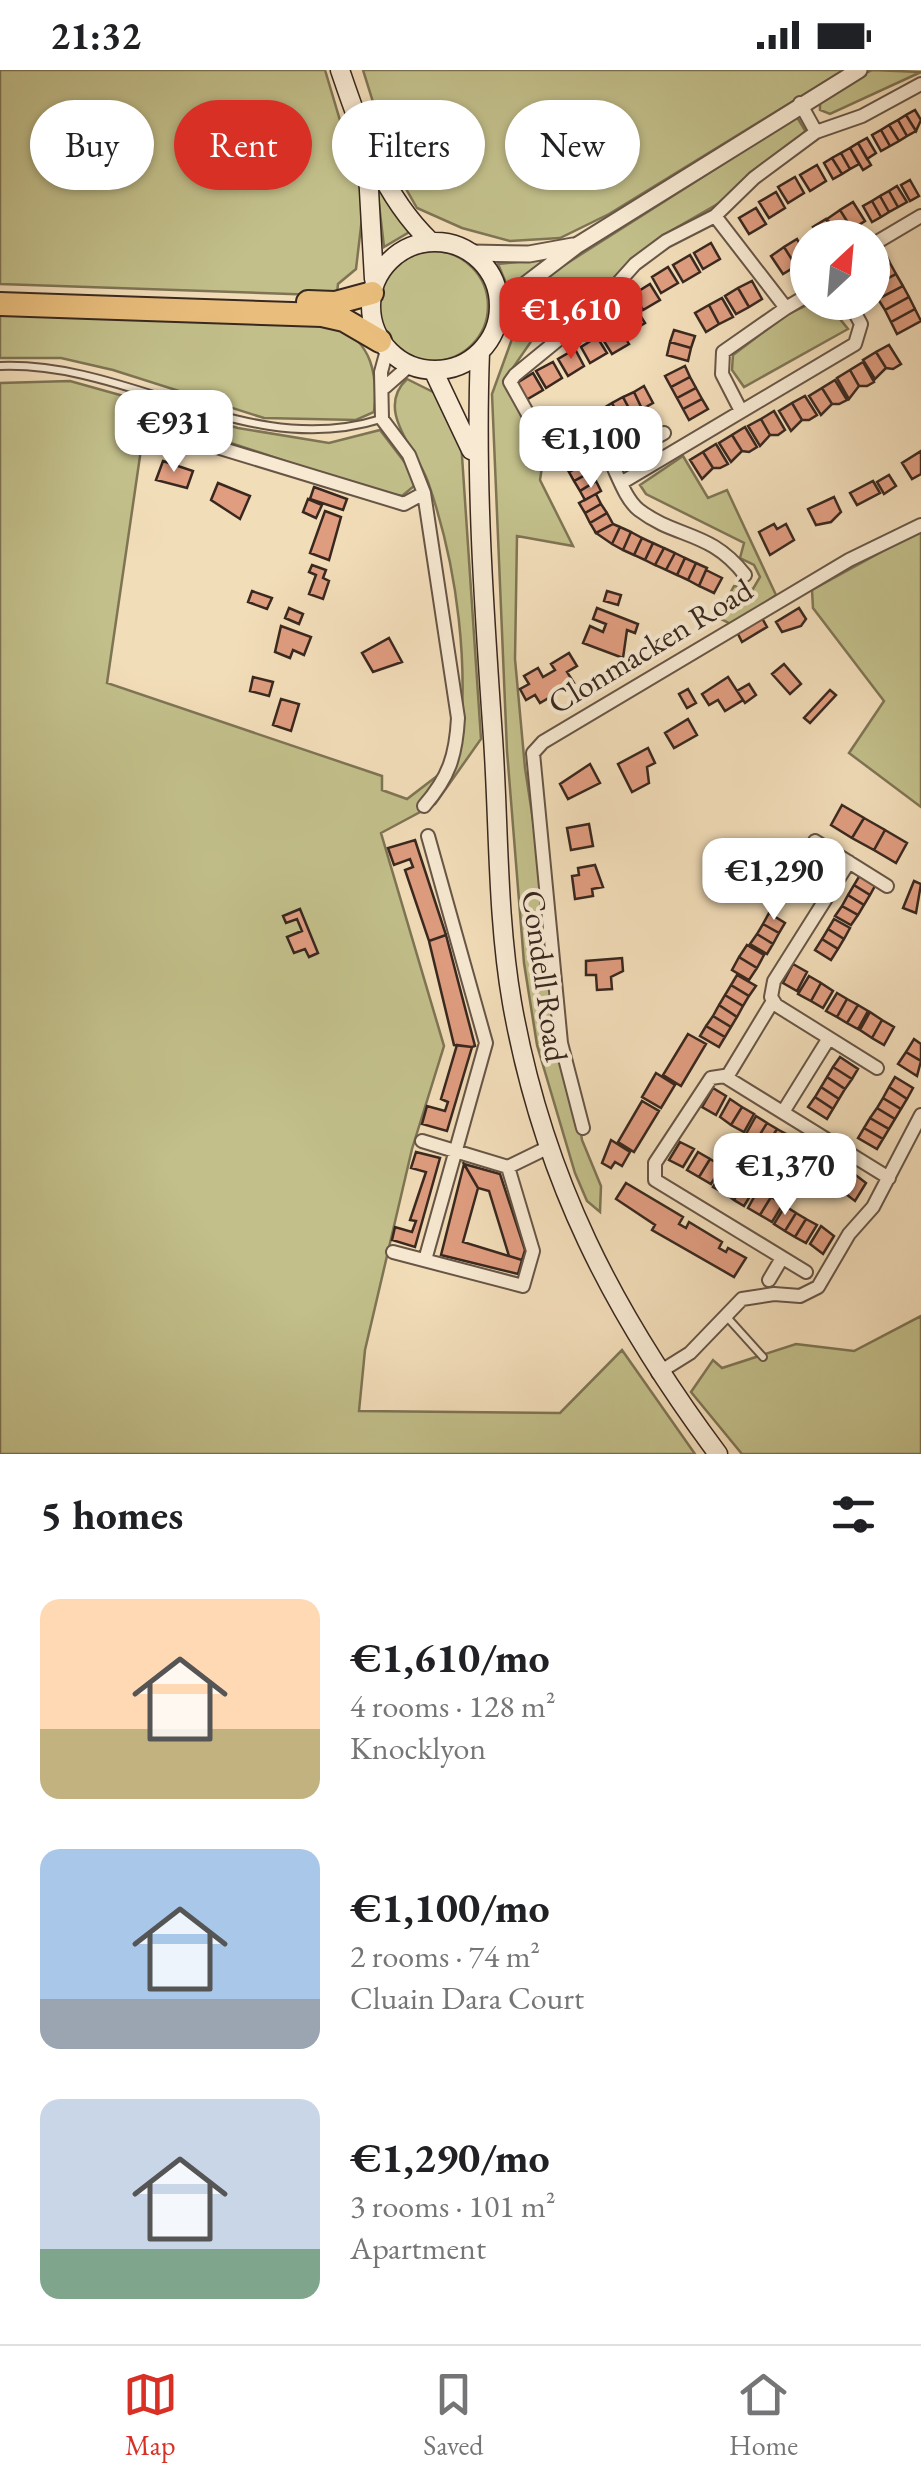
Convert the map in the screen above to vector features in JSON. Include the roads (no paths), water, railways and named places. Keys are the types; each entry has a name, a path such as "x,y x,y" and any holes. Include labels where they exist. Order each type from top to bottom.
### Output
{"highway":[{"path":"0,291 335,303 373,289"},
{"path":"0,304 322,315 344,320 383,346"}],"main road":[{"path":"340,70 350,100"},
{"path":"368,190 373,289 370,309 383,346 410,366 450,368 480,352 498,318 492,275 472,253 430,242 408,220 391,190"},
{"path":"373,289 402,250 430,242"},
{"name":"Condell Road","path":"480,352 475,460 512,1001 549,1147 587,1246 628,1326 718,1454"},
{"path":"432,370 475,460"}],"street":[{"path":"498,318 525,286 576,246 859,70"},
{"path":"539,434 510,382 592,312 635,264 666,241 715,216 754,178 816,132 862,116 921,84"},
{"path":"800,104 816,132"},
{"path":"715,216 786,308"},
{"path":"890,234 921,216"},
{"path":"472,253 529,254 576,246"},
{"path":"740,409 722,374 723,352 790,306"},
{"path":"621,483 855,344 862,324 860,320"},
{"path":"383,346 382,418 409,455 424,493 458,718 456,755 445,781 424,806"},
{"path":"385,386 410,366"},
{"path":"664,433 612,462 621,483 637,509 727,551 745,575"},
{"path":"174,434 404,504 424,493"},
{"name":"Clonmacken Road","path":"583,1128 561,1043 533,752 542,742 849,560 921,526"},
{"path":"425,1260 486,1043 428,836"},
{"path":"815,840 887,886"},
{"path":"726,1077 773,1002 774,982 849,862"},
{"path":"773,1002 877,1068"},
{"path":"783,1112 829,1038"},
{"path":"806,1272 660,1184 652,1172 710,1078 726,1077 889,1178"},
{"path":"658,1373 690,1353 742,1299 774,1294 800,1296 818,1287 889,1178 921,1115"},
{"path":"422,1141 508,1167 549,1147"},
{"path":"394,1252 523,1286 533,1251 508,1167"},
{"path":"768,1280 782,1258"}],"lane":[{"path":"0,366 66,368 202,414 268,428 346,430 382,418"},
{"path":"725,1315 762,1357"}]}
